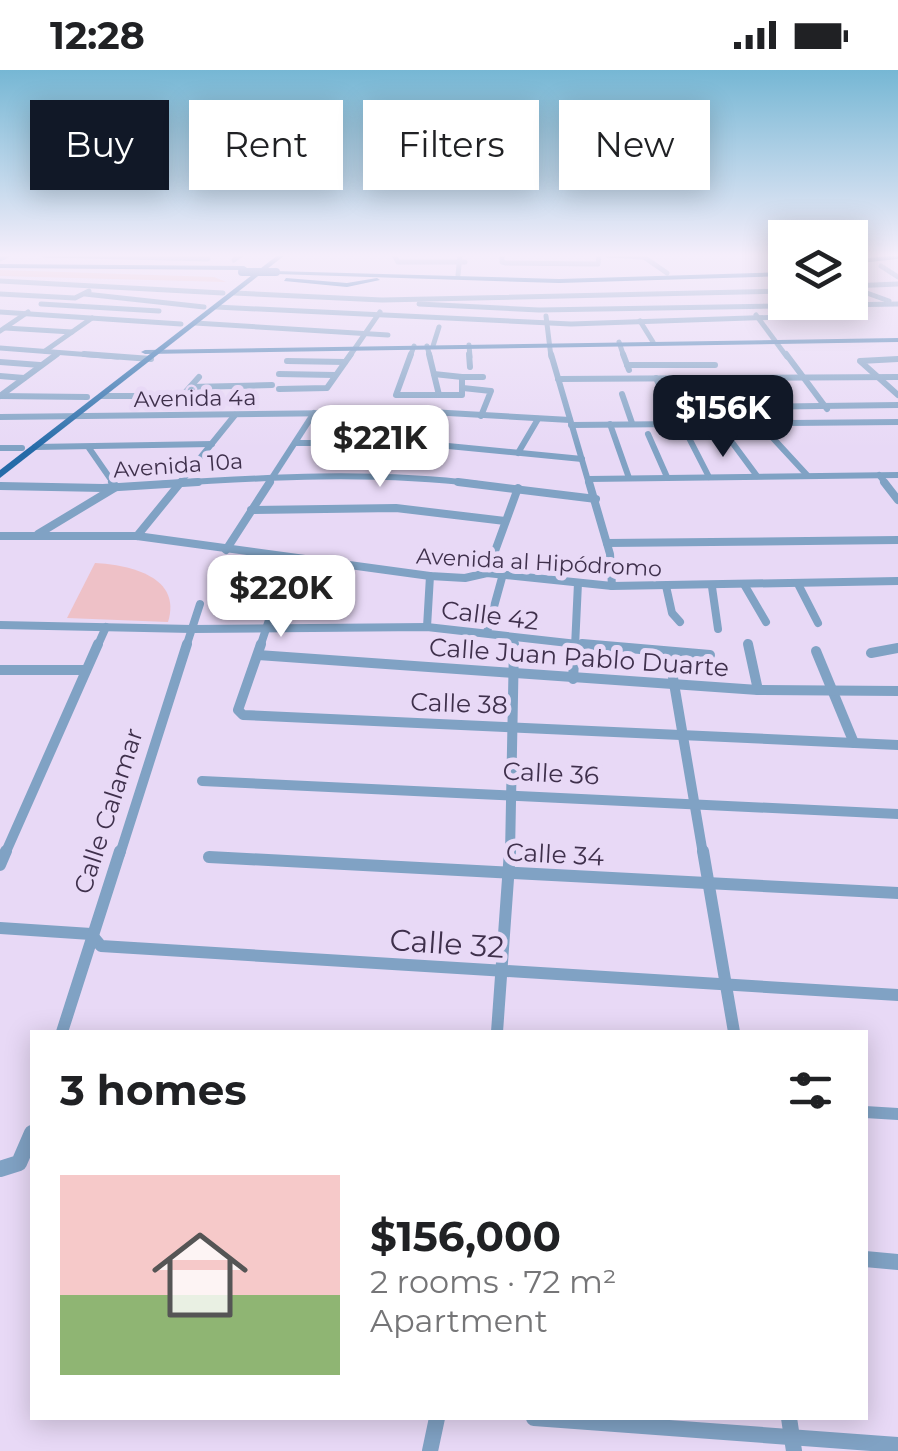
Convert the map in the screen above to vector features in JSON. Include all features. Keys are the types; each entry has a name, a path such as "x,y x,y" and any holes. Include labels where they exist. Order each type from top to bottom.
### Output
{"main road":[{"path":"0,474 102,396 188,319"},
{"path":"0,465 86,397 200,319"}],"street":[{"path":"45,351 90,319"},
{"path":"124,319 182,324"},
{"path":"191,387 323,389 376,319"},
{"path":"450,319 690,319"},
{"path":"761,319 838,422"},
{"path":"547,322 570,423 596,499 612,586"},
{"path":"640,322 653,342"},
{"path":"195,323 388,335"},
{"path":"439,327 430,346 439,395"},
{"path":"2,329 72,332"},
{"path":"0,348 148,355 549,343 898,340"},
{"path":"619,342 632,378"},
{"path":"468,345 470,368"},
{"path":"414,346 396,395 461,396 462,378"},
{"path":"0,396 58,352"},
{"path":"898,360 862,360 898,394"},
{"path":"287,361 345,362"},
{"path":"0,362 42,365"},
{"path":"627,364 714,363 722,378"},
{"path":"280,374 335,375"},
{"path":"434,374 484,377"},
{"path":"0,376 24,378"},
{"path":"558,379 898,376"},
{"path":"102,396 182,396 199,377"},
{"path":"847,377 859,390"},
{"path":"656,378 676,422"},
{"path":"462,388 491,391 480,416"},
{"path":"622,394 632,424"},
{"path":"0,396 86,397"},
{"path":"670,408 898,404"},
{"name":"Avenida 4a","path":"0,416 430,412 610,424 898,422"},
{"path":"226,550 314,414"},
{"path":"137,536 234,415"},
{"path":"518,453 538,419"},
{"path":"718,422 757,476"},
{"path":"759,423 807,476"},
{"path":"610,424 628,478"},
{"path":"648,434 667,478"},
{"path":"689,438 710,476"},
{"path":"294,444 417,443 582,459"},
{"path":"36,447 212,444"},
{"path":"0,448 22,448"},
{"path":"35,536 116,487 89,448"},
{"path":"589,479 898,474"},
{"name":"Avenida 10a","path":"0,486 116,487 271,477 404,475 596,499"},
{"path":"879,475 898,500"},
{"path":"487,572 518,488"},
{"path":"252,510 396,508 506,521"},
{"name":"Avenida al Hipódromo","path":"0,536 137,536 430,576 466,578 487,572 612,586 898,582"},
{"path":"606,543 898,540"},
{"path":"258,655 276,599 307,560"},
{"path":"487,632 503,574"},
{"path":"427,628 430,576"},
{"path":"574,679 578,583"},
{"path":"798,584 818,624"},
{"path":"666,586 672,613 680,622"},
{"path":"745,586 766,622"},
{"path":"712,587 718,629"},
{"name":"Calle Calamar","path":"63,1030 200,604"},
{"name":"Calle 42","path":"0,625 264,629 358,624 487,632 514,639 710,656"},
{"path":"0,865 5,841 106,627"},
{"path":"497,1030 510,873 514,639"},
{"path":"748,644 758,690"},
{"path":"870,652 898,648"},
{"path":"816,650 854,743"},
{"path":"669,654 734,1030"},
{"name":"Calle Juan Pablo Duarte","path":"258,655 758,690 898,691"},
{"name":"Calle 38","path":"258,655 238,710 243,714 898,745"},
{"path":"0,670 86,670"},
{"name":"Calle 36","path":"202,781 898,814"},
{"name":"Calle 34","path":"209,857 898,893"},
{"name":"Calle 32","path":"0,928 91,934 100,946 898,995"},
{"path":"868,1112 898,1114"},
{"path":"0,1169 19,1163 30,1138"},
{"path":"868,1260 898,1262"},
{"path":"430,1451 438,1420"},
{"path":"584,1420 898,1445"}],"shaded area":[{"path":"95,563 138,571 161,584 168,594 168,622 67,618"}]}
